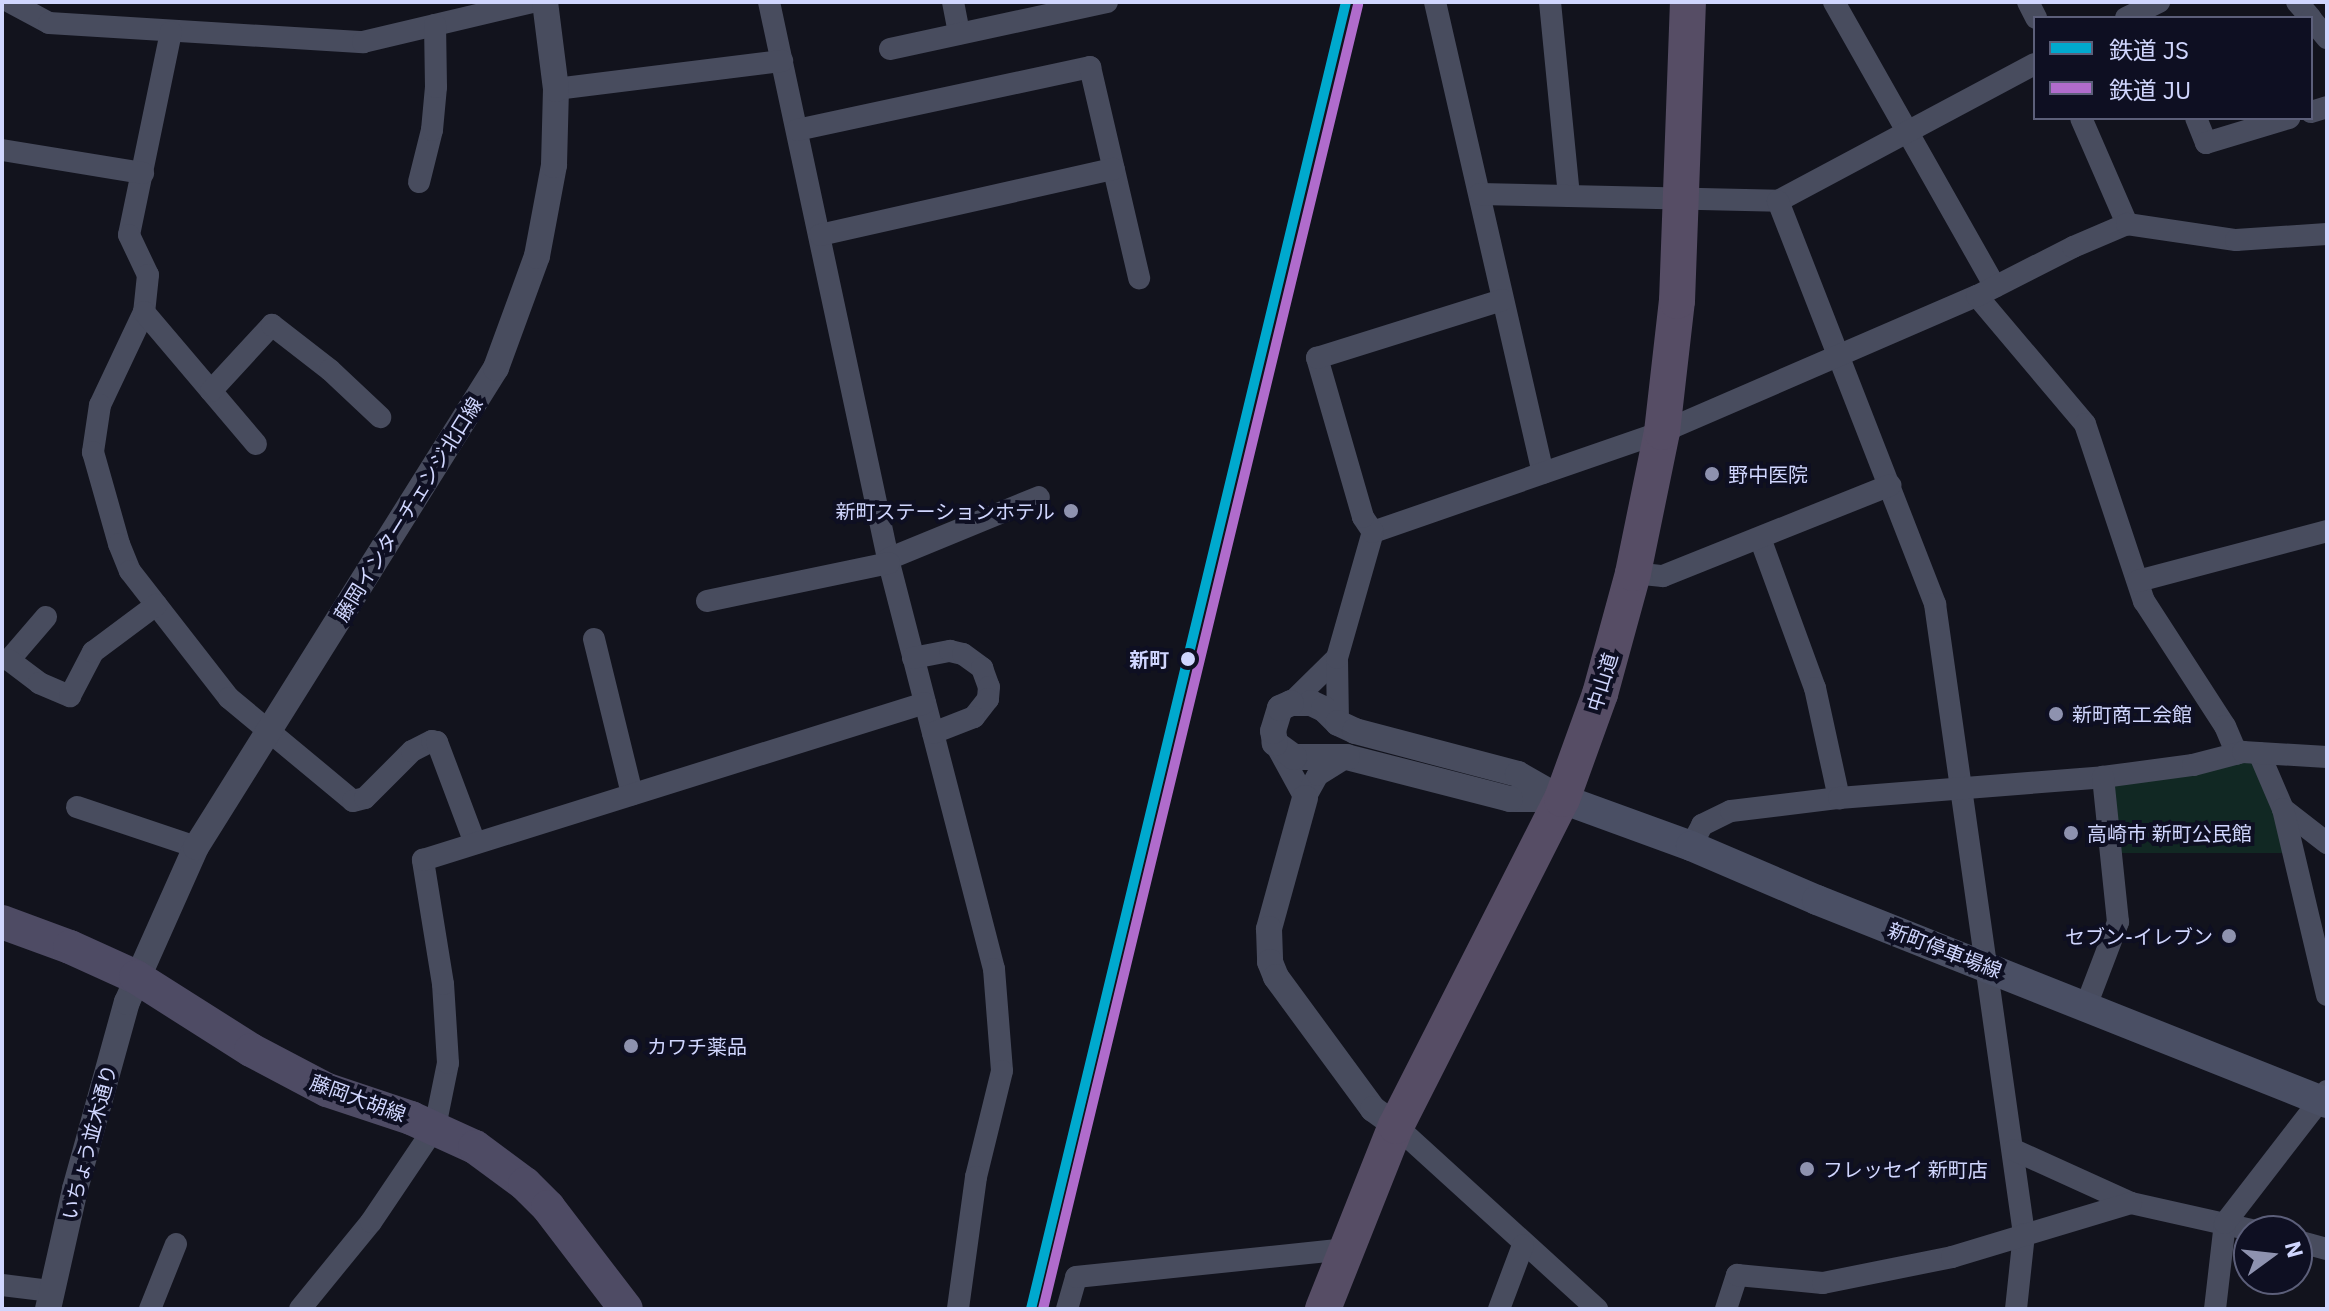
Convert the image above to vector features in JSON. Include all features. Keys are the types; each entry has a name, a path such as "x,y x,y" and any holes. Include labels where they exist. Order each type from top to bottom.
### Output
{"highway":[{"name":"中山道","path":"1323,1309 1396,1126 1562,799 1600,694 1633,573 1662,432 1677,301 1688,2"}],"main road":[{"name":"新町停車場線","path":"1562,799 1691,846 1817,900 2324,1098"},
{"name":"藤岡大胡線","path":"2,922 70,947 136,977 289,1071 327,1090 435,1127 475,1147 525,1184 569,1233 626,1309"}],"street":[{"path":"10,2 49,23 363,42 532,2"},
{"name":"藤岡インターチェンジ北口線","path":"136,977 196,847 496,368 537,256 554,165 556,89 545,2"},
{"path":"769,2 888,561 994,969 1002,1071 976,1177 958,1309"},
{"path":"953,2 959,33"},
{"path":"890,49 1061,6 1107,2"},
{"path":"1435,2 1543,473"},
{"path":"1550,2 1569,196"},
{"path":"1834,2 1908,131 1986,292 2085,424 2144,601 2283,809 2327,995"},
{"path":"2131,16 2152,7"},
{"path":"2313,20 2327,38"},
{"path":"419,182 432,130 436,87 435,25"},
{"path":"171,32 129,235 148,275 144,312 100,405 93,452 119,544 130,571 229,698 353,801 365,798 412,751 432,741 437,742 475,843"},
{"path":"556,89 782,61"},
{"path":"1480,194 1778,201 2033,65"},
{"path":"797,130 1090,67 1139,278"},
{"path":"2082,120 2127,224"},
{"path":"2197,120 2206,143 2282,120"},
{"path":"2,150 143,173"},
{"path":"820,235 1114,169"},
{"path":"1778,201 1935,604 1963,789 1961,807 2024,1234 2016,1309"},
{"path":"1373,532 1662,432 1986,292 2073,247 2127,224 2236,240 2327,234"},
{"path":"1338,723 1337,658 1373,532 1363,517 1317,358 1502,300"},
{"path":"144,312 256,444"},
{"path":"211,391 272,325 330,370 380,417"},
{"path":"1633,573 1663,576 1891,485"},
{"path":"707,601 888,561 1039,497"},
{"path":"2138,581 2327,531"},
{"path":"1760,538 1815,688 1839,798"},
{"path":"46,617 9,660 39,683 70,696 93,652 156,605"},
{"path":"594,639 632,794"},
{"path":"913,658 950,651 963,654 982,668 989,687 988,699 974,717 933,733"},
{"path":"1305,798 1275,743 1274,719 1280,708 1291,703 1337,658"},
{"path":"300,1309 371,1222 435,1127 448,1063 443,984 423,860 925,703"},
{"path":"1291,703 1311,703 1355,731 1518,774 1562,799"},
{"path":"1275,743 1294,757 1347,757 1510,799 1562,799"},
{"path":"1691,846 1702,825 1731,811 1839,798 2103,777 2193,765 2248,753 2327,757"},
{"path":"1347,757 1318,775 1305,798 1269,929 1270,962 1276,977 1373,1109 1396,1126 1523,1245 1597,1309"},
{"path":"2086,1006 2118,922 2103,777"},
{"path":"77,807 196,847"},
{"path":"2283,809 2327,843"},
{"name":"いちょう並木通り","path":"49,1300 136,977"},
{"path":"2215,1309 2225,1223 2324,1098"},
{"path":"2014,1150 2131,1203 2233,1225"},
{"path":"1726,1309 1737,1275 1823,1283 1952,1257 2131,1203"},
{"path":"150,1309 176,1244"},
{"path":"1499,1309 1523,1245"},
{"path":"1067,1309 1076,1277 1345,1249"},
{"path":"2,1285 49,1300"}],"green space":[{"path":"2251,760 2265,787 2285,853 2119,853 2111,786"}],"rail line":[{"name":"JS","path":"1031,1309 1346,2"},
{"name":"JU","path":"1043,1309 1358,5"}],"place":[{"name":"野中医院","path":"1712,474"},
{"name":"新町ステーションホテル","path":"1071,511"},
{"name":"新町","path":"1188,659"},
{"name":"新町商工会館","path":"2056,714"},
{"name":"高崎市 新町公民館","path":"2071,833"},
{"name":"セブン-イレブン","path":"2229,936"},
{"name":"カワチ薬品","path":"631,1046"},
{"name":"フレッセイ 新町店","path":"1807,1169"}]}
